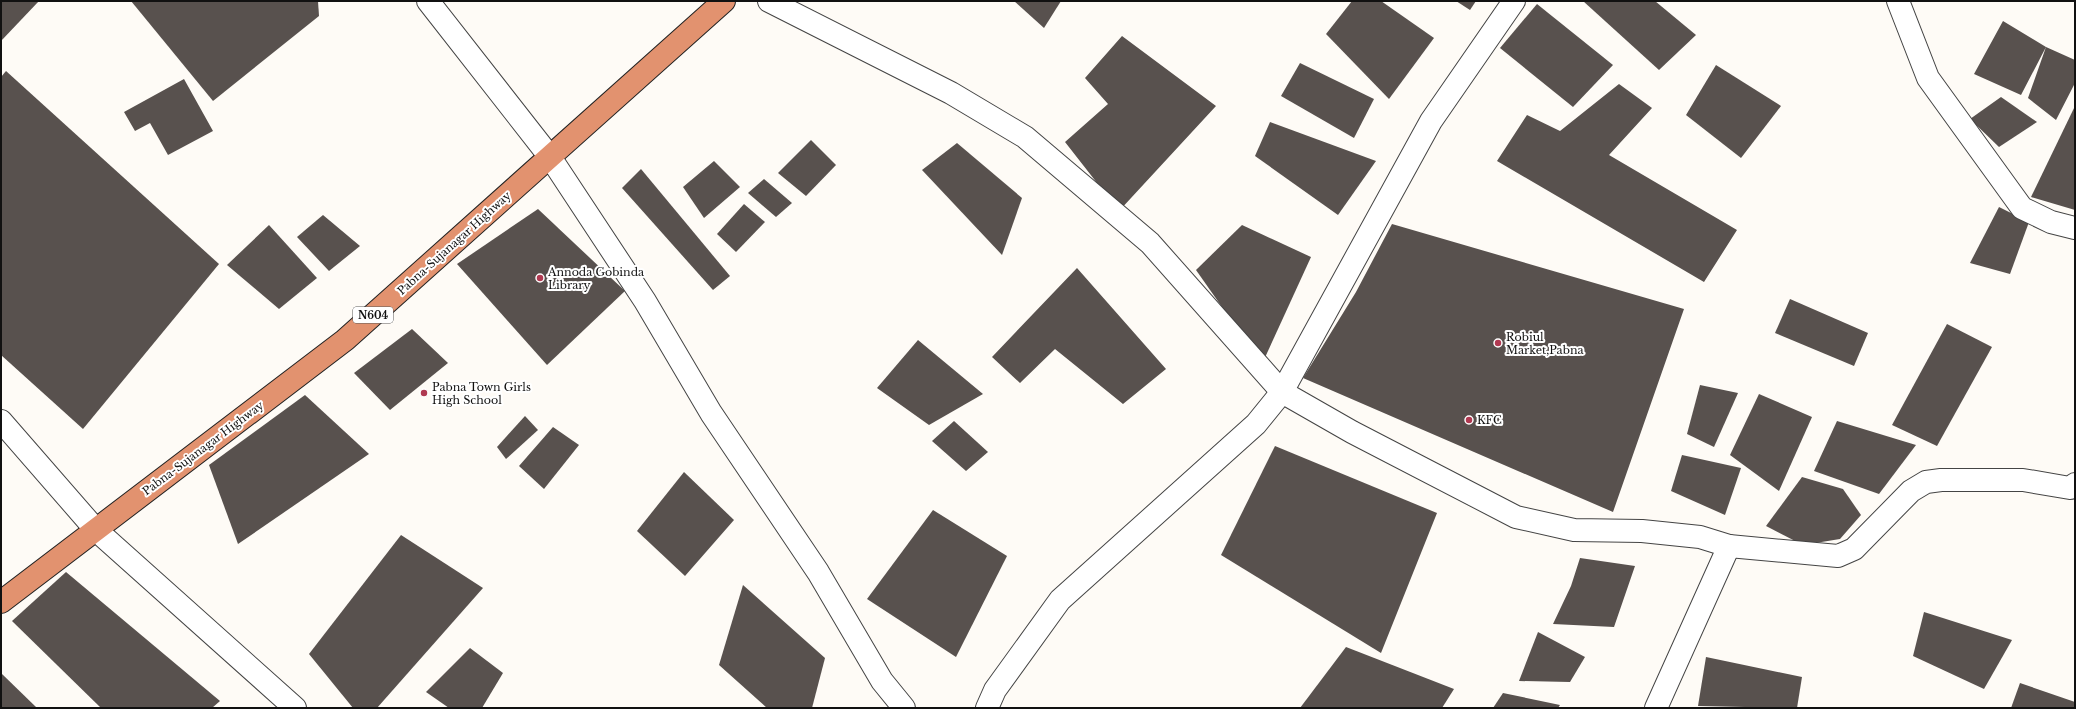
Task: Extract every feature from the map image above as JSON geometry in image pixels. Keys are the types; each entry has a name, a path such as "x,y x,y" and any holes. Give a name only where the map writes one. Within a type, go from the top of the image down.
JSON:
{"highway":[{"name":"Pabna-Sujanagar Highway","path":"1,602 345,340 724,1"}],"street":[{"path":"428,1 550,157 645,301 711,413 818,572 882,681 904,708"},
{"path":"769,1 951,93 1025,137 1150,243 1282,392 1352,432 1516,518 1574,530 1642,532 1700,537 1729,546 1838,556 1854,549 1912,491 1926,482 1941,480 2023,480 2070,488 2075,484"},
{"path":"987,708 994,690 1060,600 1256,424 1282,392 1431,121 1514,1"},
{"path":"1898,1 1928,78 2022,208 2051,222 2075,228"},
{"path":"1,421 96,530 295,708"},
{"path":"1656,708 1729,546"}],"building":[{"path":"1,1 39,1 1,41"},
{"path":"131,1 318,1 319,16 213,101"},
{"path":"1014,1 1061,1 1044,28"},
{"path":"1352,1 1381,1 1434,38 1389,99 1326,34"},
{"path":"1456,1 1476,1 1470,10"},
{"path":"1583,1 1655,1 1696,35 1659,70"},
{"path":"1537,4 1613,65 1573,107 1500,48"},
{"path":"2003,21 2046,47 2021,95 1974,74"},
{"path":"1122,36 1216,106 1119,211 1065,142 1108,104 1085,78"},
{"path":"2046,47 2075,60 2075,83 2056,120 2028,98"},
{"path":"1300,63 1374,99 1354,138 1281,96"},
{"path":"1716,65 1781,106 1741,158 1686,115"},
{"path":"6,71 219,264 83,429 1,355 1,77"},
{"path":"184,79 213,131 168,155 150,123 135,131 124,112"},
{"path":"1619,84 1652,108 1609,155 1737,230 1704,282 1497,161 1527,115 1560,131"},
{"path":"2001,97 2037,122 1999,147 1970,119"},
{"path":"2075,106 2075,210 2031,197"},
{"path":"1270,122 1376,161 1338,215 1255,156"},
{"path":"811,140 836,165 806,196 778,173"},
{"path":"957,143 1022,198 1002,255 922,170"},
{"path":"714,161 740,187 704,218 683,187"},
{"path":"641,169 730,276 713,290 622,188"},
{"path":"764,179 792,203 776,217 748,193"},
{"path":"744,204 765,222 736,252 717,234"},
{"path":"1999,207 2029,222 2010,274 1970,263"},
{"name":"Annoda Gobinda Library","path":"538,209 625,291 547,365 457,264"},
{"path":"323,215 360,246 329,271 297,237"},
{"name":"Robiul Market,Pabna","path":"1392,224 1684,309 1613,512 1303,378 1356,292"},
{"path":"269,225 317,278 279,309 227,265"},
{"path":"1242,225 1311,257 1262,364 1196,270"},
{"path":"1077,268 1166,369 1123,404 1055,349 1020,383 992,357"},
{"path":"1790,299 1868,333 1854,366 1775,333"},
{"path":"1947,324 1992,347 1937,446 1892,425"},
{"path":"412,329 448,363 390,410 354,373"},
{"path":"918,340 983,394 929,425 877,388"},
{"path":"1700,385 1738,393 1714,447 1687,434"},
{"path":"1759,394 1812,417 1779,491 1730,455"},
{"path":"305,395 369,454 238,544 209,465"},
{"path":"525,416 538,430 506,459 497,447"},
{"path":"954,421 988,452 966,471 932,441"},
{"path":"1837,421 1916,445 1879,494 1814,471"},
{"path":"553,427 579,445 544,489 519,466"},
{"path":"1275,446 1437,513 1381,653 1221,555"},
{"path":"1682,455 1741,468 1725,515 1671,491"},
{"path":"684,472 734,520 685,576 637,531"},
{"path":"1802,477 1843,489 1861,515 1840,539 1803,545 1766,526"},
{"path":"933,510 1007,556 956,657 867,599"},
{"path":"401,535 483,588 377,708 353,708 309,654"},
{"path":"1580,558 1635,566 1614,627 1553,624 1571,586"},
{"path":"66,572 220,701 212,708 101,708 12,621"},
{"path":"743,585 825,658 812,708 767,708 719,665"},
{"path":"1924,612 2012,640 1984,689 1913,656"},
{"path":"1538,632 1585,657 1570,682 1519,681"},
{"path":"1346,647 1454,689 1442,708 1300,708"},
{"path":"470,648 503,673 482,708 449,708 426,692"},
{"path":"1706,657 1802,677 1797,708 1698,706"},
{"path":"1,673 37,708 1,708"},
{"path":"2020,683 2075,702 2075,708 2011,708"},
{"path":"1503,693 1560,705 1558,708 1493,708"}],"place":[{"name":"Annoda Gobinda Library","path":"540,278"},
{"name":"Robiul Market,Pabna","path":"1498,343"},
{"name":"Pabna Town Girls High School","path":"424,393"},
{"name":"KFC","path":"1469,420"}]}
